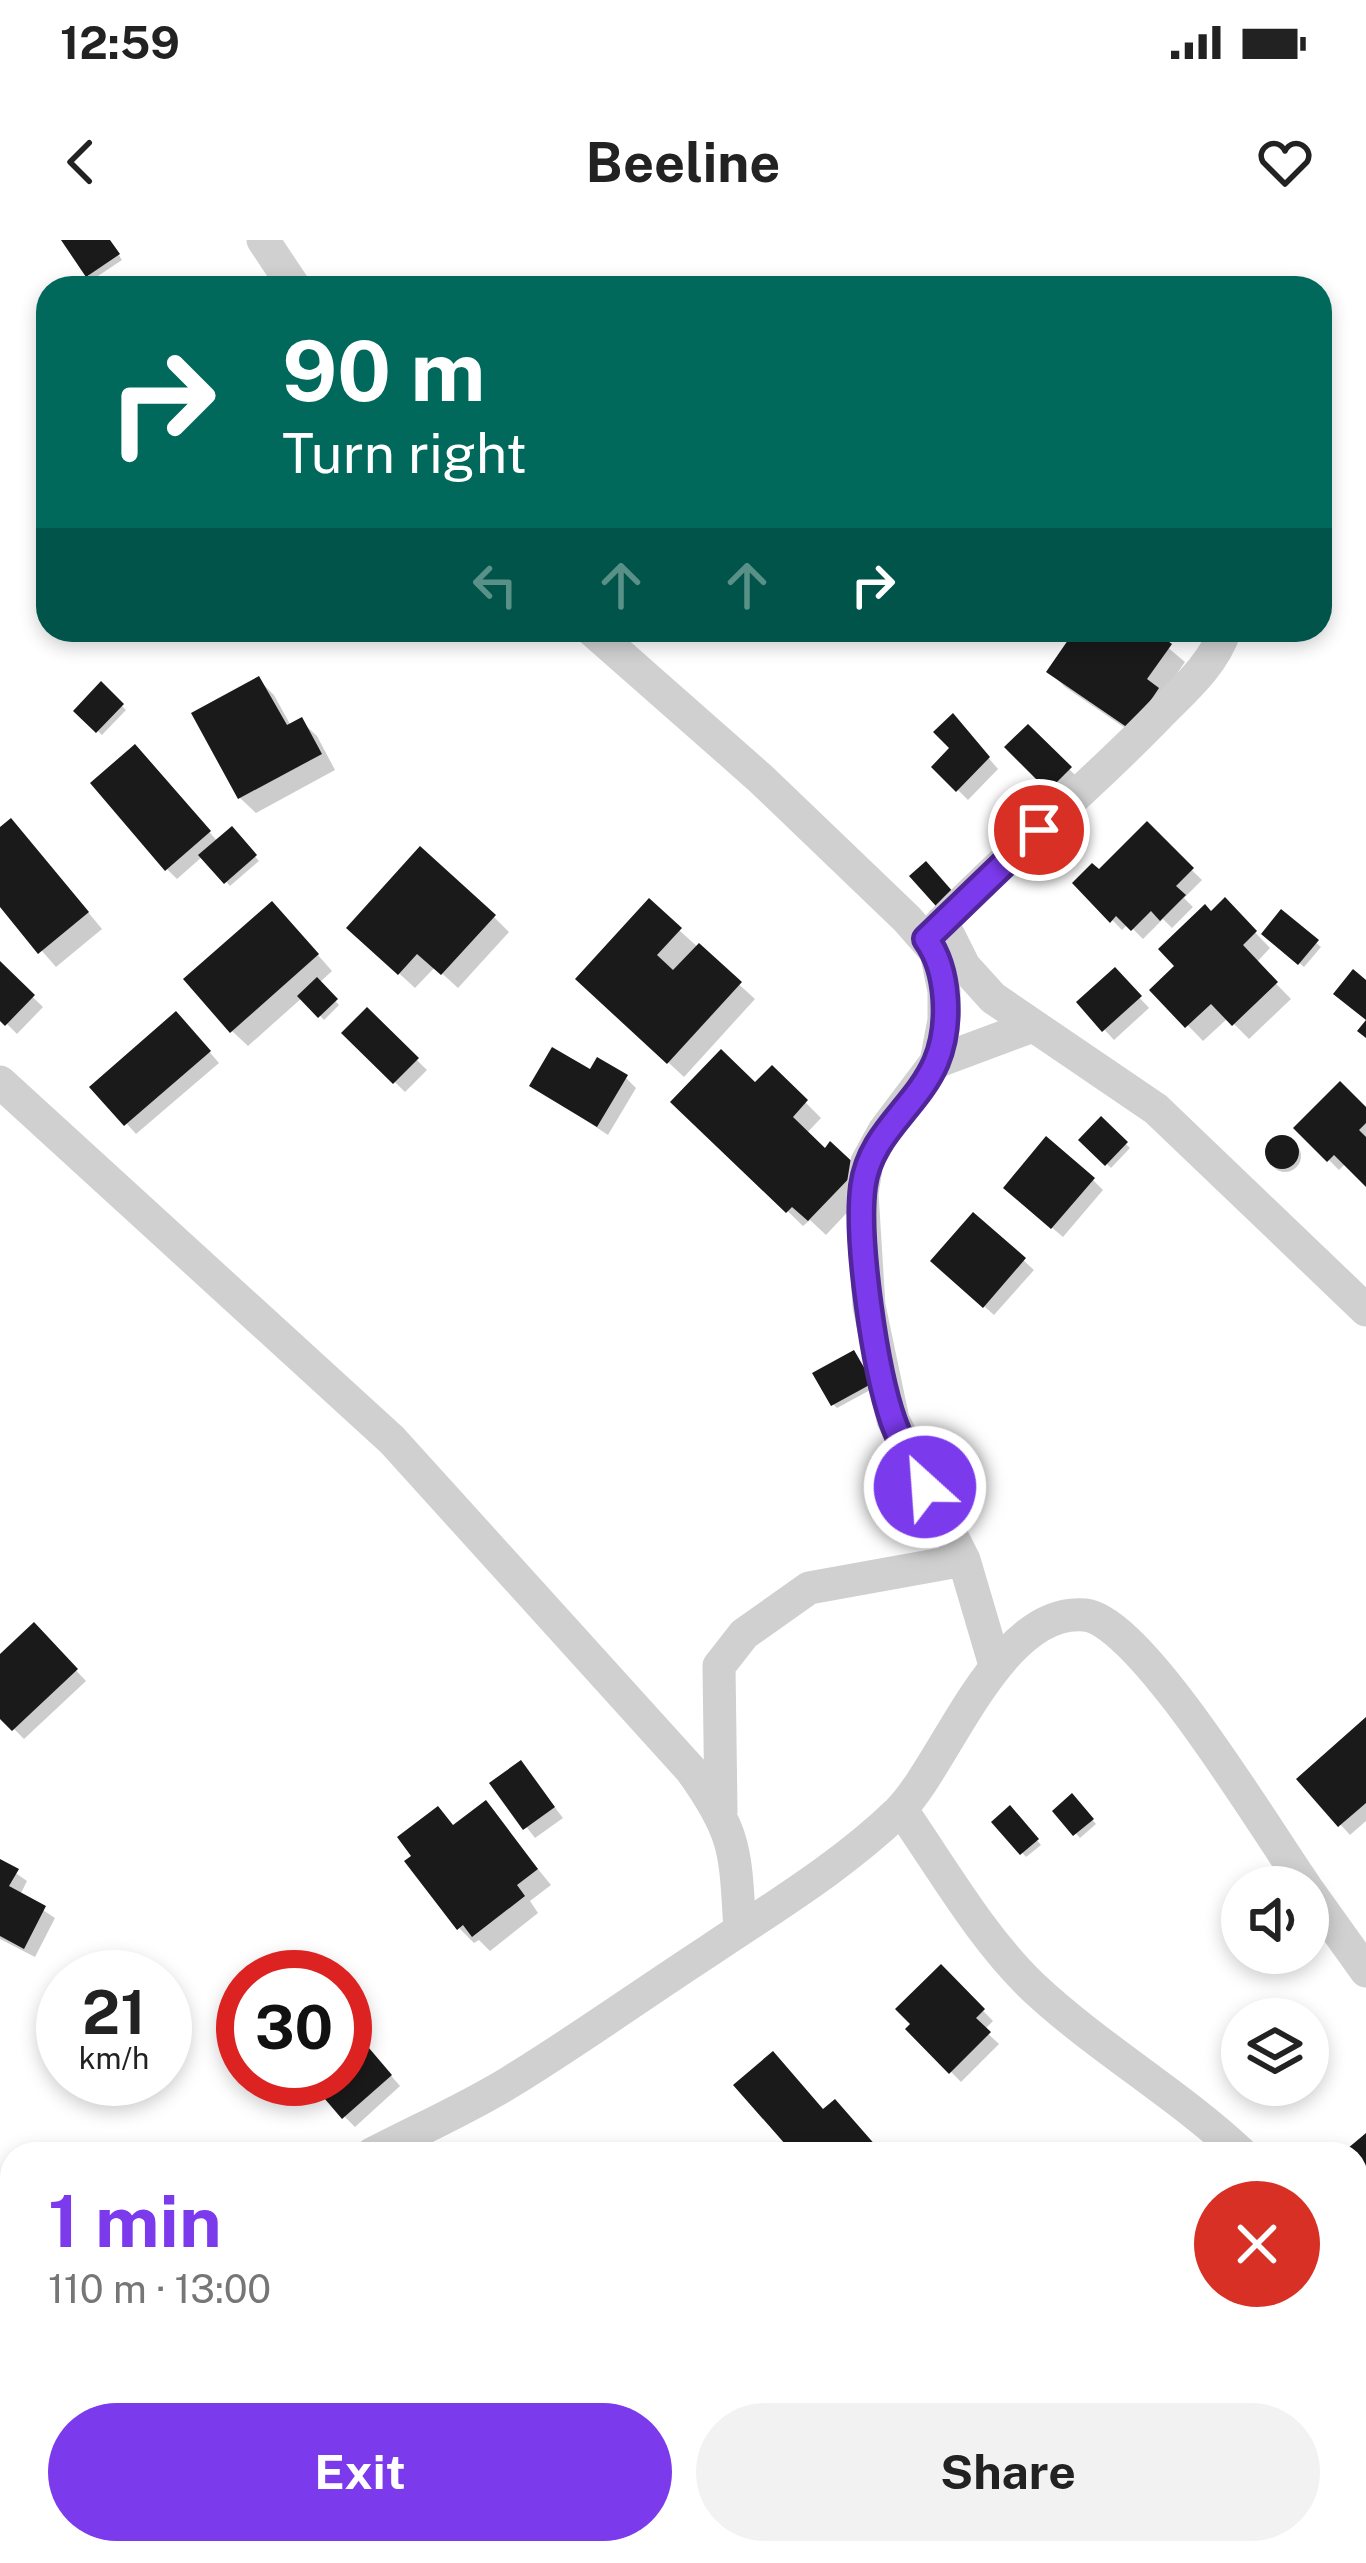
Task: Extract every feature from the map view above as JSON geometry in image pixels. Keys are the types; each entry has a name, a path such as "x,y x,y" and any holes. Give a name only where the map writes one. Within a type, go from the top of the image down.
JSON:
{"street":[{"path":"263,240 287,276"},
{"path":"606,642 949,942 993,998 1156,1109 1366,1310"},
{"path":"934,930 1136,739 1200,673 1221,642"},
{"path":"934,930 944,992 936,1062 884,1131 867,1162 862,1192 869,1306 893,1420 964,1561 995,1665"},
{"path":"936,1062 1030,1027"},
{"path":"0,1082 392,1440 691,1770 721,1811 735,1849 740,1930"},
{"path":"721,1811 719,1666 744,1634 809,1588 964,1561"},
{"path":"395,2142 507,2084 822,1875 901,1809 995,1665 1028,1635 1058,1620 1084,1615 1100,1620 1125,1639 1210,1741 1291,1866"},
{"path":"901,1809 983,1928 1032,1986 1229,2142"},
{"path":"1329,1919 1366,1971"}],"building":[{"path":"61,240 110,240 120,254 85,276"},
{"path":"1067,642 1172,644 1147,679 1159,688 1131,730 1046,672"},
{"path":"259,676 287,725 302,717 322,754 238,799 191,713"},
{"path":"101,681 124,704 96,733 73,711"},
{"path":"953,713 990,757 956,792 931,767 949,748 933,732"},
{"path":"1028,724 1072,767 1048,791 1004,747"},
{"path":"135,744 211,831 165,871 90,783"},
{"path":"11,818 89,912 38,954 0,907 0,827"},
{"path":"1147,821 1194,868 1176,886 1186,895 1160,921 1151,911 1131,931 1116,916 1110,923 1072,883 1092,863 1099,869"},
{"path":"232,826 257,855 224,884 198,855"},
{"path":"420,846 496,915 441,975 417,954 398,975 346,928"},
{"path":"926,861 961,901 944,915 909,876"},
{"path":"1225,897 1257,931 1243,945 1278,982 1232,1026 1211,1004 1185,1028 1149,990 1174,966 1158,949 1205,904 1211,911"},
{"path":"649,898 682,928 657,955 673,970 699,943 742,982 667,1064 575,979"},
{"path":"272,901 319,954 230,1033 183,979"},
{"path":"1281,909 1319,940 1298,965 1261,934"},
{"path":"0,961 35,995 5,1026 0,1021"},
{"path":"1115,967 1142,996 1102,1032 1076,1002"},
{"path":"1353,969 1366,980 1366,1020 1333,994"},
{"path":"317,977 338,999 318,1018 297,996"},
{"path":"367,1007 419,1058 393,1084 341,1033"},
{"path":"176,1011 211,1051 124,1126 89,1087"},
{"path":"552,1047 590,1069 597,1057 628,1075 597,1127 529,1086"},
{"path":"721,1049 755,1082 772,1065 808,1100 793,1117 825,1148 830,1141 859,1168 808,1221 792,1207 786,1213 670,1102"},
{"path":"1340,1081 1366,1107 1366,1123 1359,1130 1366,1137 1366,1187 1334,1155 1327,1162 1293,1128"},
{"path":"1101,1116 1128,1142 1105,1166 1078,1140"},
{"path":"1282,1135 1294,1140 1299,1152 1294,1164 1282,1169 1270,1164 1265,1152 1270,1140"},
{"path":"1046,1136 1095,1178 1051,1229 1003,1188"},
{"path":"973,1212 1026,1258 983,1308 930,1261"},
{"path":"854,1350 873,1383 831,1406 812,1373"},
{"path":"34,1622 78,1669 12,1731 0,1719 0,1654"},
{"path":"1366,1717 1366,1803 1338,1827 1296,1779"},
{"path":"521,1760 555,1807 523,1830 489,1783"},
{"path":"1072,1793 1094,1819 1073,1836 1052,1811"},
{"path":"486,1800 538,1869 517,1885 525,1896 472,1937 463,1925 457,1930 404,1861 411,1856 397,1837 438,1806 453,1825"},
{"path":"1010,1805 1039,1839 1020,1855 991,1822"},
{"path":"0,1859 19,1869 9,1886 46,1906 24,1949 0,1936"},
{"path":"941,1964 985,2009 976,2018 991,2032 949,2074 905,2029 910,2024 895,2009"},
{"path":"773,2051 823,2109 835,2099 873,2142 783,2142 733,2085"},
{"path":"372,2052 392,2075 372,2093"},
{"path":"331,2106 357,2106 342,2119"}],"route":[{"path":"925,1487 893,1420 869,1306 862,1192 867,1162 884,1131 936,1062 944,992 936,952 926,939 1039,830"}]}
